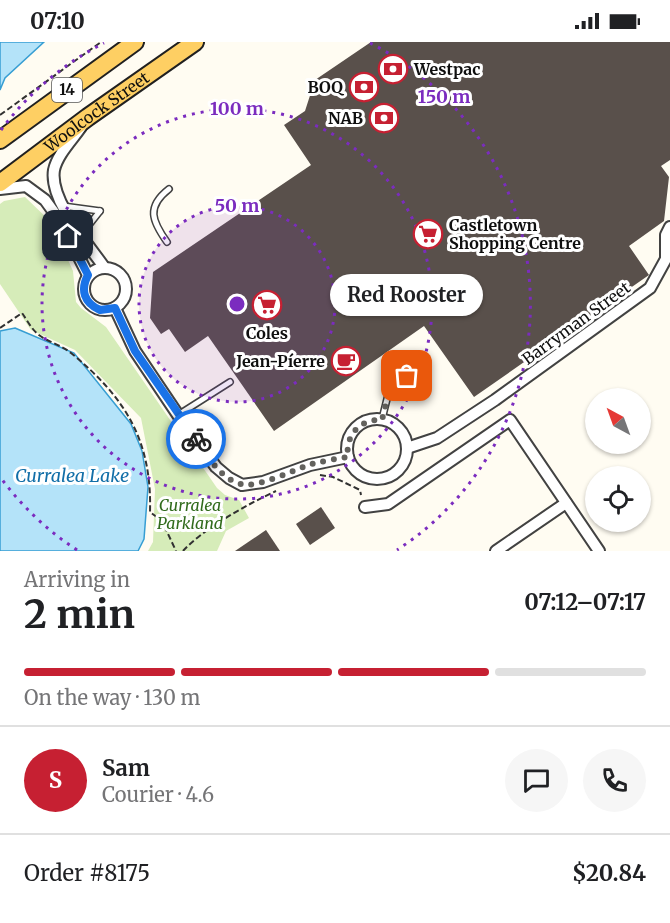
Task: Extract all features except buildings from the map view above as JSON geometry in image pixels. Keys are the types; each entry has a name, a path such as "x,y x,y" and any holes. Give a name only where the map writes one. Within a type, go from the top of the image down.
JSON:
{"main road":[{"name":"14","path":"0,140 135,42"},
{"name":"Woolcock Street","path":"0,183 88,117 195,42"}],"street":[{"path":"88,117 54,169 56,188 63,206 104,267"},
{"path":"0,189 26,186 45,200 61,222 88,275"},
{"name":"Barryman Street","path":"407,448 437,438 495,400 650,288 666,259 666,235 670,226"},
{"path":"104,267 120,274 126,285 124,298 115,308 100,310 88,302 83,289 88,275 104,267"},
{"path":"115,308 135,351 216,467 229,478 242,485 263,482 310,465 348,457"},
{"path":"382,420 392,423 401,431 407,448 402,465 395,473 384,478 373,479 361,474 353,467 348,457 349,439 354,430 365,422 382,420"},
{"path":"365,507 388,504 510,420 599,551"},
{"path":"496,551 566,503"}],"lane":[{"path":"167,242 158,228 154,209 155,202 169,189"},
{"path":"63,206 100,211 81,235"},
{"path":"382,420 389,391 407,376"},
{"path":"178,415 230,382"}],"path":[{"path":"0,115 101,42"},
{"path":"0,327 22,313 38,335 63,347 86,367 127,412 147,460 151,492 150,512 162,521 176,551"},
{"path":"314,474 333,477 360,490 365,507"},
{"path":"183,551 193,541 258,500 277,491"}],"green space":[{"name":"Curralea Parkland","path":"25,197 51,222 73,271 76,302 106,327 217,488 225,495 239,500 249,518 226,531 217,551 148,551 153,542 155,489 141,418 75,350 31,330 0,284 0,204 4,201"}],"water":[{"path":"0,42 44,42 5,78 0,90"},
{"name":"Curralea Lake","path":"15,328 74,353 131,424 142,451 148,487 144,539 138,551 0,551 0,331"}],"way so far":[{"path":"196,439 216,467 242,485 263,482 310,465 348,457 349,439 354,430 365,422 375,419 382,420 389,391 407,376"}],"place":[{"name":"Westpac","path":"393,69"},
{"name":"BOQ","path":"364,87"},
{"name":"NAB","path":"384,118"},
{"name":"Castletown Shopping Centre","path":"428,234"},
{"name":"Coles","path":"267,305"},
{"name":"Jean-Píerre","path":"346,361"},
{"name":"Red Rooster","path":"407,376"}],"route":[{"path":"68,236 88,275 83,289 84,296 93,307 100,310 115,308 135,351 196,439"}]}
